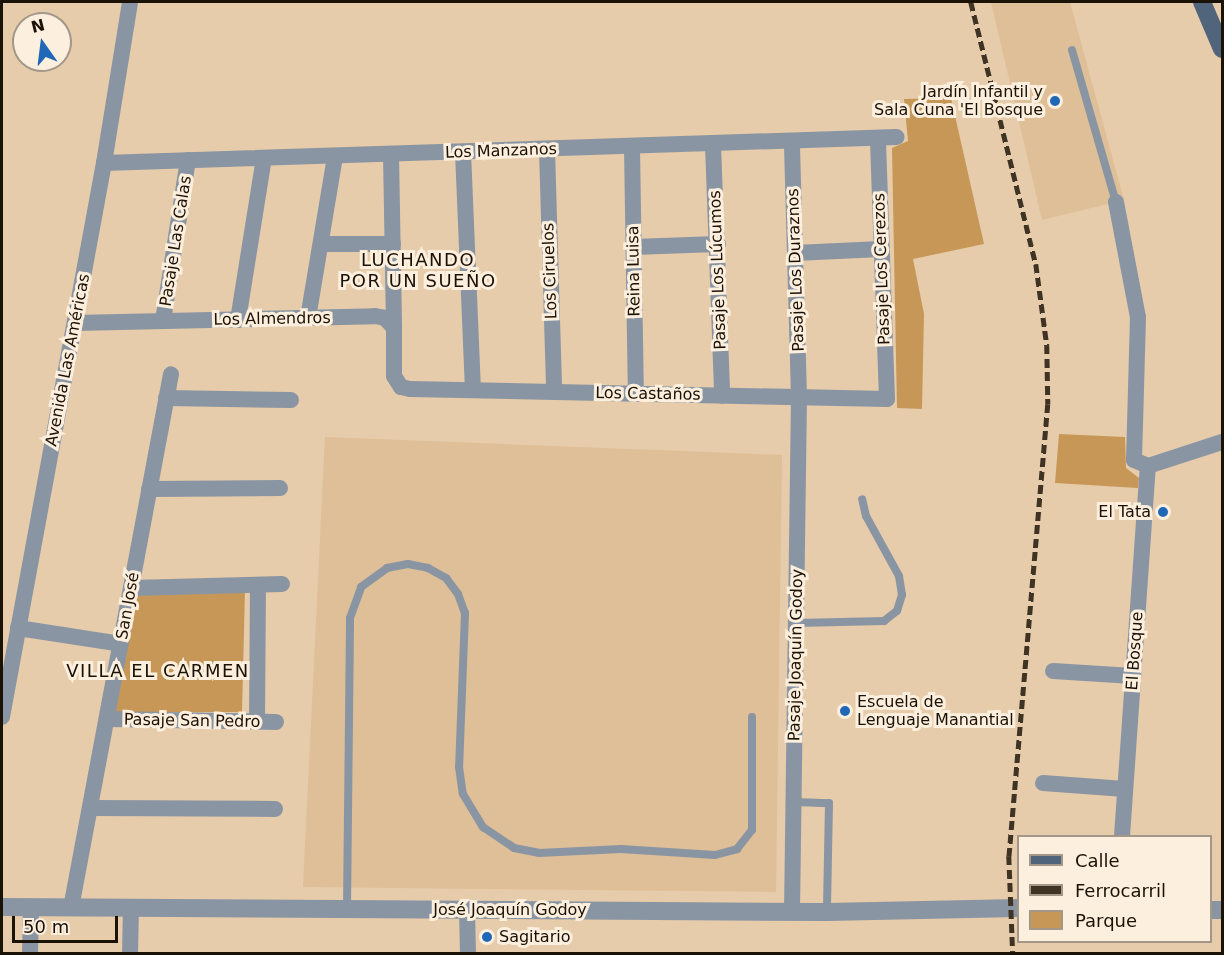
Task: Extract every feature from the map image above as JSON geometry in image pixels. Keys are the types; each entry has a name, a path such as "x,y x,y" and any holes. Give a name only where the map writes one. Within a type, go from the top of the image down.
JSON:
{"main road":[{"path":"1202,2 1222,49"}],"street":[{"name":"Avenida Las Américas","path":"2,717 105,163 130,2"},
{"name":"Los Manzanos","path":"105,163 878,140 897,137"},
{"name":"Pasaje Los Cerezos","path":"878,140 886,399"},
{"name":"Pasaje Los Duraznos","path":"792,142 799,397"},
{"name":"Pasaje Los Lúcumos","path":"713,145 722,396"},
{"name":"Reina Luisa","path":"632,147 636,394"},
{"name":"Los Ciruelos","path":"547,150 554,392"},
{"path":"463,152 473,390"},
{"path":"391,154 394,328"},
{"path":"308,318 335,156"},
{"path":"238,320 264,158"},
{"name":"Pasaje Las Calas","path":"163,321 188,160"},
{"path":"1116,202 1138,317 1133,456 1140,465 1148,466 1222,442"},
{"path":"321,244 393,244"},
{"path":"633,247 718,244"},
{"path":"795,253 881,249"},
{"name":"Los Almendros","path":"75,323 375,316 385,318 394,328"},
{"name":"Los Castaños","path":"394,328 394,376 398,384 410,389 886,399"},
{"name":"San José","path":"71,908 171,374"},
{"name":"Pasaje Joaquín Godoy","path":"792,912 799,397"},
{"path":"166,398 291,400"},
{"name":"El Bosque","path":"1122,835 1148,466"},
{"path":"149,489 280,488"},
{"path":"131,588 282,584"},
{"path":"257,722 258,585"},
{"path":"18,628 121,644"},
{"path":"1053,671 1133,676"},
{"name":"Pasaje San Pedro","path":"108,719 276,722"},
{"path":"1043,783 1125,789"},
{"path":"91,808 275,809"},
{"name":"José Joaquín Godoy","path":"2,907 792,912 1017,908"},
{"path":"30,907 30,954"},
{"path":"130,908 130,954"},
{"path":"467,910 468,954"}],"lane":[{"path":"1072,50 1116,202"},
{"path":"796,623 879,622 897,611 902,595 899,576 866,516 862,499"},
{"path":"347,909 350,618 361,588 387,568 408,564 428,568 446,578 458,594 465,613 459,767 463,794 483,828 514,848 539,853 621,849 715,855 730,852 743,844 752,830 752,717"},
{"path":"794,802 829,802 827,912"}],"shaded area":[{"name":"Jardín Infantil y Sala Cuna 'El Bosque","path":"991,2 1070,2 1124,200 1042,220"},
{"path":"325,437 782,455 776,892 303,887"}],"green space":[{"path":"951,98 984,244 913,259 924,314 922,409 897,408 892,148 908,141 904,99"},
{"path":"1059,434 1125,437 1126,468 1139,478 1138,488 1055,483"},
{"path":"135,589 245,590 242,712 115,712"}],"railway":[{"path":"971,2 1036,264 1047,345 1048,404 1009,856 1013,954"}],"place":[{"name":"Jardín Infantil y Sala Cuna 'El Bosque","path":"1055,101"},
{"name":"El Tata","path":"1163,512"},
{"name":"Escuela de Lenguaje Manantial","path":"845,711"},
{"name":"Sagitario","path":"487,937"}],"district":[{"name":"LUCHANDO POR UN SUEÑO","path":"418,271"},
{"name":"VILLA EL CARMEN","path":"158,671"}]}
